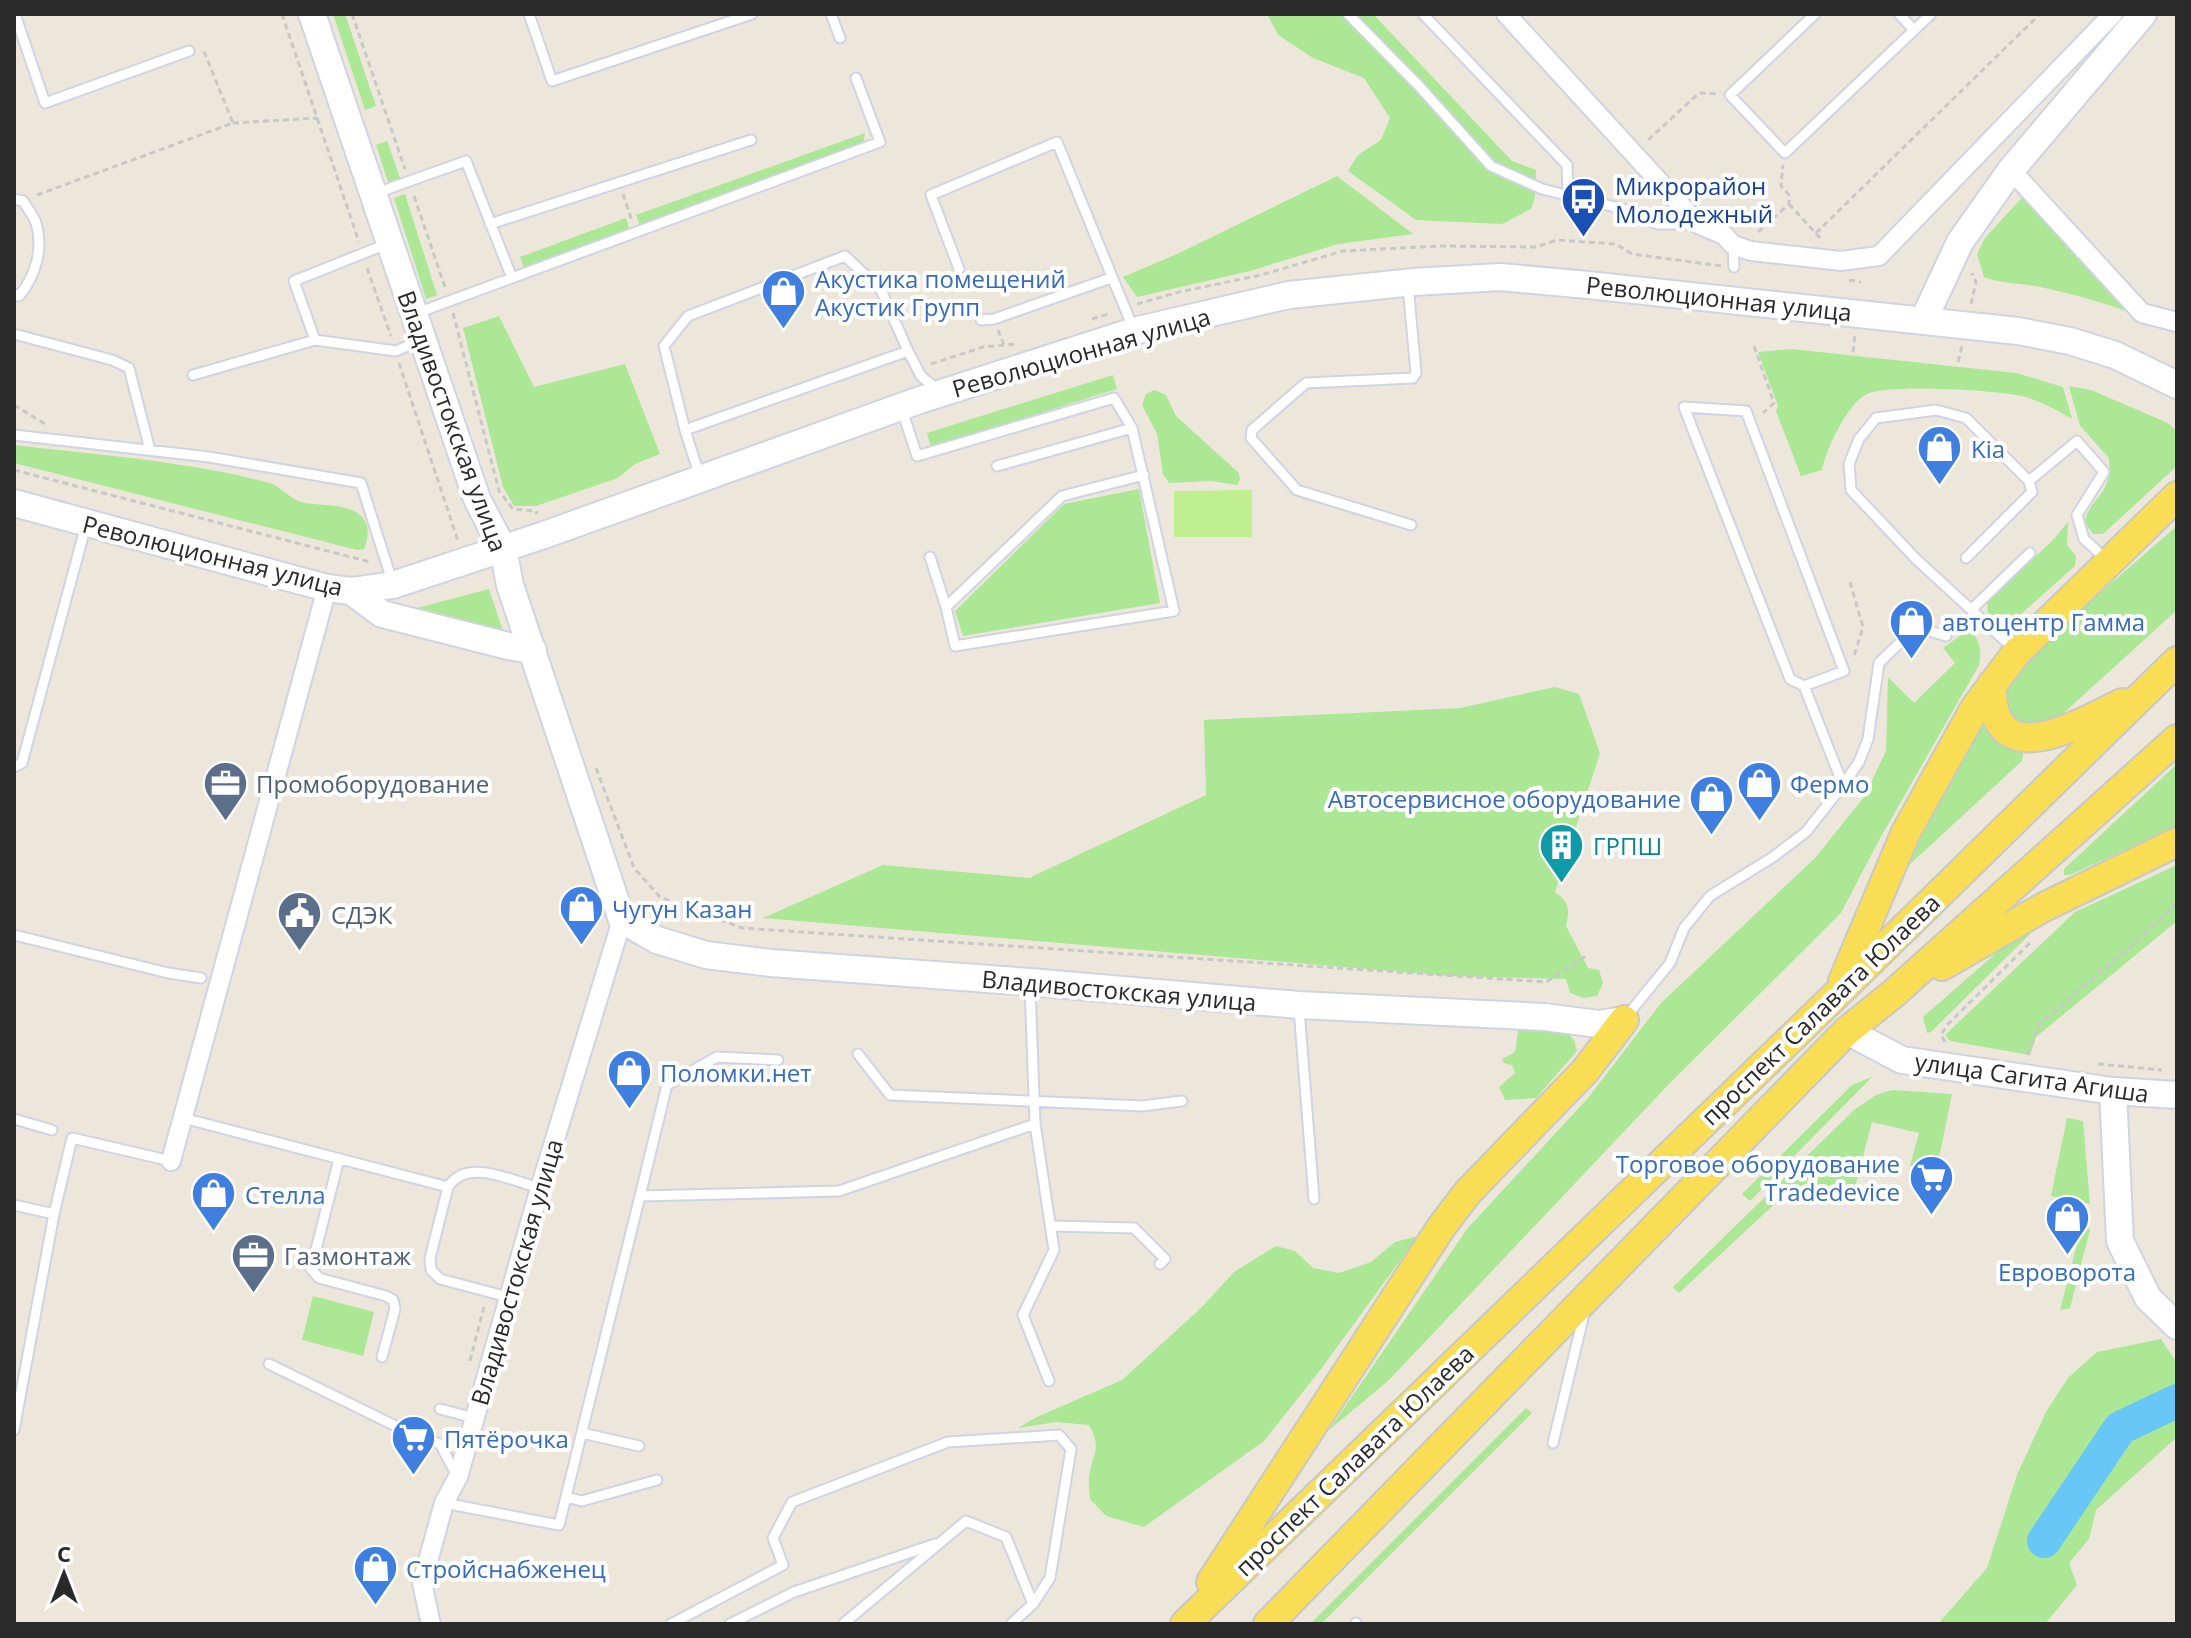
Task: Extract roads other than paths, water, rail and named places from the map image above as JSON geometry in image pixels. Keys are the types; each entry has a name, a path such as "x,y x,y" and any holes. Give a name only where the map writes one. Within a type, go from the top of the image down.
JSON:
{"main road":[{"name":"Владивостокская улица","path":"312,14 477,499 503,549 510,585 622,920 657,940 706,955 771,963 1299,1005 1598,1024 1624,1020"},
{"path":"1924,319 1960,242 2011,170 2143,14"},
{"name":"Революционная улица","path":"14,503 86,525 339,589 503,549 901,406 1134,331 1289,295 1500,277 2018,331 2070,341 2115,355 2177,385"},
{"path":"1838,993 1906,832 1975,708 2017,652 2177,496"},
{"path":"339,589 382,614 533,650"},
{"name":"проспект Салавата Юлаева","path":"1184,1624 2177,661"},
{"path":"1992,684 1995,715 2004,728 2020,737 2038,738 2058,734 2145,692"},
{"name":"проспект Салавата Юлаева","path":"1268,1624 1847,1031 1893,994 2177,739"},
{"path":"1893,994 2044,907 2177,842"},
{"path":"1572,1020 1587,1034 1589,1052 1585,1071"},
{"path":"1184,1624 1442,1226 1468,1192 1585,1071 1624,1020"},
{"name":"улица Сагита Агиша","path":"1847,1031 1902,1060 2113,1091 2177,1095"},
{"path":"2113,1091 2120,1241 2148,1298 2177,1326"}],"street":[{"path":"1506,14 1698,224 1724,235 1733,245 1751,251 1841,261 1879,256 2113,14"},
{"path":"2011,170 2142,313 2177,322"},
{"path":"171,1161 339,589"},
{"name":"Владивостокская улица","path":"431,1624 422,1583 444,1503 458,1477 540,1188 622,920"}],"lane":[{"path":"15,14 45,103 189,51"},
{"path":"529,14 552,81 752,14"},
{"path":"831,14 840,38"},
{"path":"1348,14 1491,166 1542,189 1631,211 1657,224 1698,224"},
{"path":"1423,14 1567,165 1568,194"},
{"path":"1815,14 1730,95 1785,153 1931,14"},
{"path":"1899,14 1914,30"},
{"path":"413,314 880,142 856,78"},
{"path":"490,224 751,140"},
{"path":"959,269 931,195 1057,142 1134,331"},
{"path":"373,194 466,161 512,278"},
{"path":"14,294 19,296 30,282 39,253 36,223 18,200"},
{"path":"315,340 294,281 389,243"},
{"path":"1733,245 1734,267"},
{"path":"701,480 664,346 688,316 845,256 881,290 921,376 942,393"},
{"path":"981,320 994,319 1111,278"},
{"path":"1408,283 1416,373 1413,378 1306,383 1252,430 1251,438 1297,490 1411,525"},
{"path":"14,334 112,360 129,368 150,450"},
{"path":"193,375 315,340 396,351 421,340"},
{"path":"685,430 908,351"},
{"path":"901,406 917,456 1114,398 1132,428 1174,611 955,646 930,557"},
{"path":"1804,686 1844,671 1746,411 1684,407 1790,679 1804,686 1843,785"},
{"path":"1966,558 2032,492 2029,481 1966,418 1936,410 1876,418 1859,439 1849,464 1851,490 1916,559 2017,652"},
{"path":"997,466 1132,428"},
{"path":"14,435 209,457 361,483 390,575"},
{"path":"2029,481 2077,441 2104,472 2077,515 2080,527 2084,539 2111,563"},
{"path":"946,607 1062,496 1144,475"},
{"path":"14,767 22,763 86,525"},
{"path":"1971,610 2030,553"},
{"path":"1624,1020 1670,963 1684,928 1710,896 1773,857 1806,832 1843,785 1859,762 1868,739 1879,663 1916,627 1946,636"},
{"path":"14,935 168,973 201,978"},
{"path":"1030,982 1035,1124 1054,1250 1023,1315 1049,1381"},
{"path":"1299,1005 1314,1199"},
{"path":"858,1054 890,1095 1142,1106 1182,1101"},
{"path":"444,1503 559,1525 667,1085 717,1057 778,1060"},
{"path":"183,1118 448,1187"},
{"path":"14,1119 52,1130"},
{"path":"640,1196 839,1191 1035,1124"},
{"path":"14,1430 54,1214 72,1138 171,1161"},
{"path":"339,1159 311,1269 319,1278 393,1300 395,1309 382,1357"},
{"path":"508,1297 440,1279 431,1270 430,1258 448,1187 459,1175 476,1171 540,1188"},
{"path":"14,1205 54,1214"},
{"path":"1051,1226 1134,1228 1165,1259 1160,1264"},
{"path":"1553,1443 1587,1299"},
{"path":"269,1364 412,1434 440,1444 458,1477"},
{"path":"440,1409 474,1418"},
{"path":"582,1433 639,1446"},
{"path":"671,1624 783,1565 773,1538 792,1502 948,1442 1059,1435 1071,1449 1050,1578 1033,1604 1011,1624"},
{"path":"566,1497 582,1501 657,1480"},
{"path":"843,1624 966,1521 1006,1537 1033,1604"},
{"path":"730,1624 794,1592 942,1542"}],"waterway":[{"path":"2044,1541 2120,1428 2177,1401"}],"place":[{"name":"Микрорайон Молодежный","path":"1584,238"},
{"name":"Акустика помещений Акустик Групп","path":"784,331"},
{"name":"Kia","path":"1940,487"},
{"name":"автоцентр Гамма","path":"1911,660"},
{"name":"Промоборудование","path":"225,822"},
{"name":"Фермо","path":"1759,822"},
{"name":"Автосервисное оборудование","path":"1712,837"},
{"name":"ГРПШ","path":"1562,884"},
{"name":"Чугун Казан","path":"581,947"},
{"name":"СДЭК","path":"300,953"},
{"name":"Поломки.нет","path":"629,1111"},
{"name":"Торговое оборудование Tradedevice","path":"1931,1216"},
{"name":"Стелла","path":"214,1233"},
{"name":"Евроворота","path":"2067,1256"},
{"name":"Газмонтаж","path":"253,1294"},
{"name":"Пятёрочка","path":"413,1477"},
{"name":"Стройснабженец","path":"375,1607"}]}
